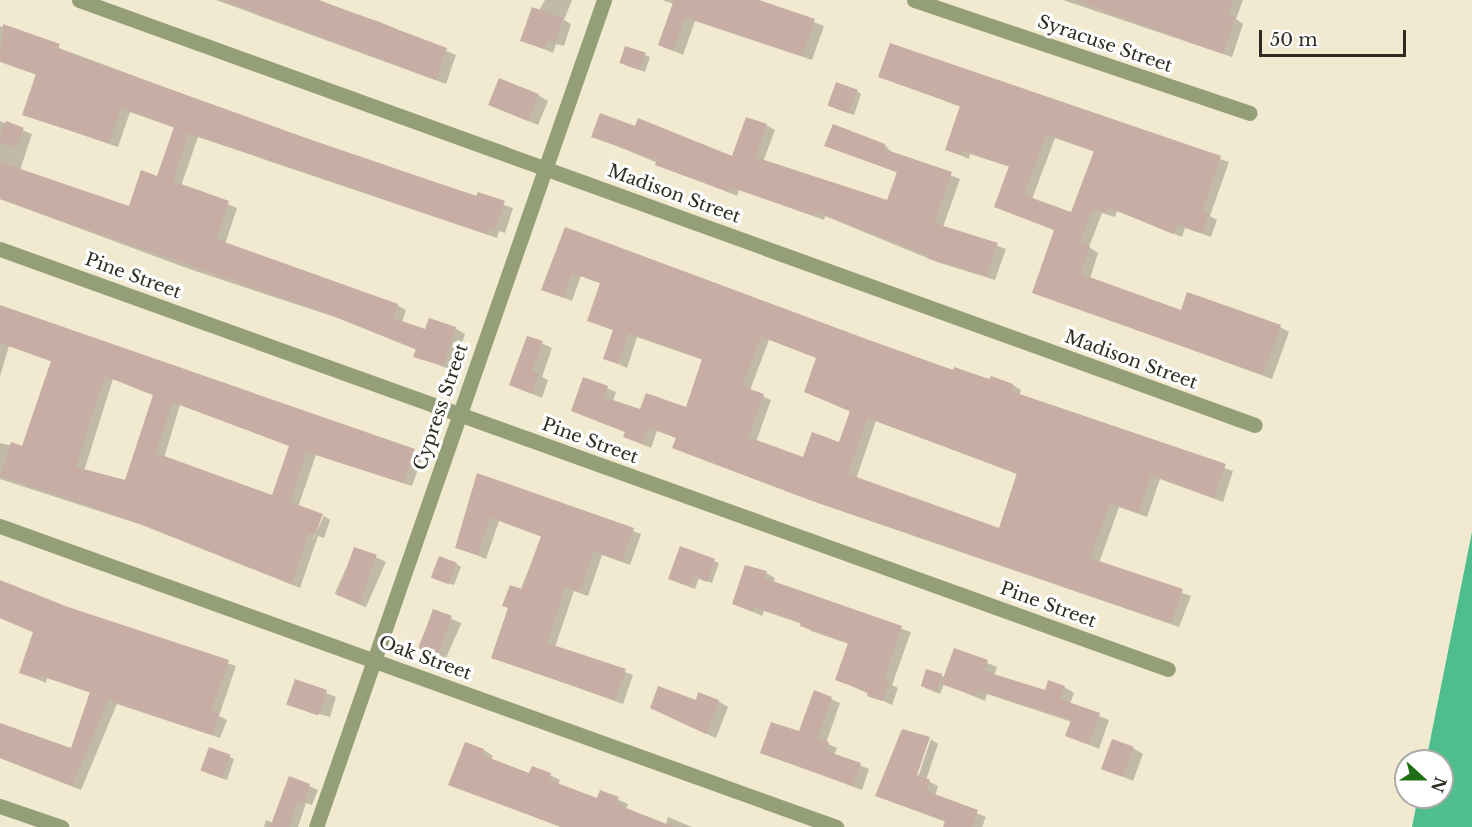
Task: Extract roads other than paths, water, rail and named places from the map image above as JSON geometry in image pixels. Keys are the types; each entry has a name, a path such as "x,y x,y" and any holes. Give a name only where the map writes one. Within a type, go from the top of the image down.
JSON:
{"street":[{"name":"Madison Street","path":"79,0 1255,425"},
{"name":"Cypress Street","path":"316,827 604,0"},
{"name":"Syracuse Street","path":"914,0 1250,113"},
{"name":"Pine Street","path":"0,249 1168,669"},
{"name":"Oak Street","path":"0,526 836,827"},
{"path":"0,806 61,827"}]}
